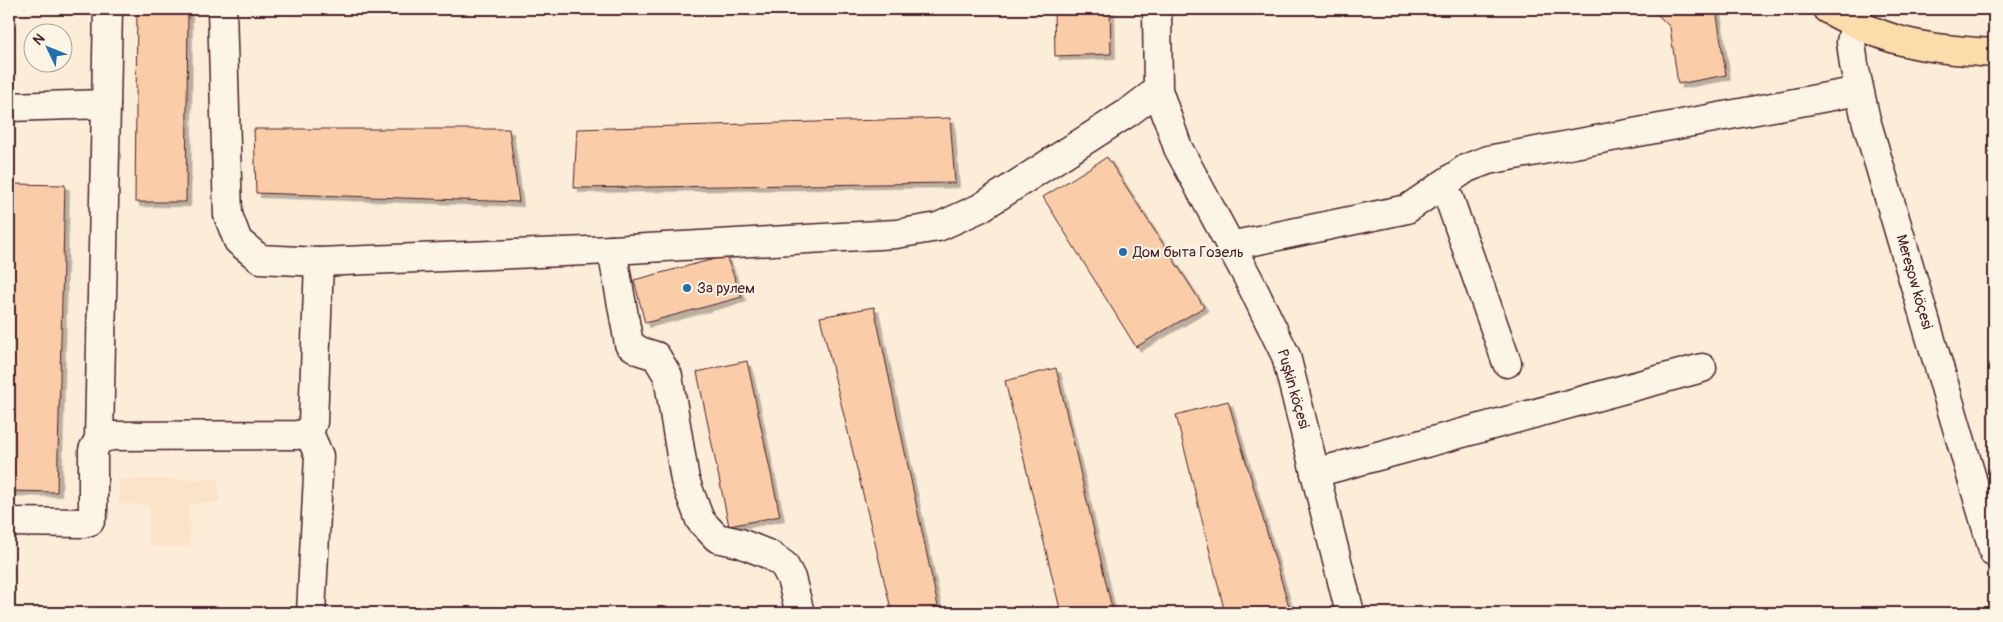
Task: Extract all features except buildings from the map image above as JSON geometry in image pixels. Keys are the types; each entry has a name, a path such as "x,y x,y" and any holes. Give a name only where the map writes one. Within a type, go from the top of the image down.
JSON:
{"main road":[{"path":"1827,9 1856,16 1902,41 1953,50 1994,53"}],"street":[{"path":"9,522 83,523 90,521 93,513 93,450 99,439 108,9"},
{"path":"222,9 228,215 238,241 260,259 319,262 612,250 896,234 938,227 980,208 1129,112 1158,90"},
{"name":"Puşkin köçesi","path":"1157,9 1158,90 1178,148 1286,356 1350,613"},
{"name":"Mereşow köçesi","path":"1856,16 1851,42 1866,120 1994,553"},
{"path":"1230,246 1407,209 1467,168 1488,160 1860,91"},
{"path":"9,107 106,104"},
{"path":"1444,184 1507,363"},
{"path":"612,250 629,344 640,351 656,356 668,376 685,480 700,520 717,538 740,543 770,555 784,565 791,578 800,613"},
{"path":"308,433 313,422 319,262"},
{"path":"1315,473 1702,368"},
{"path":"99,439 112,436 297,435 308,433"},
{"path":"308,433 319,456 312,613"}],"shaded area":[{"path":"119,479 218,479 220,502 189,504 190,547 149,547 149,505 119,504"}],"place":[{"name":"Дом быта Гозель","path":"1123,252"},
{"name":"За рулем","path":"687,288"}]}
